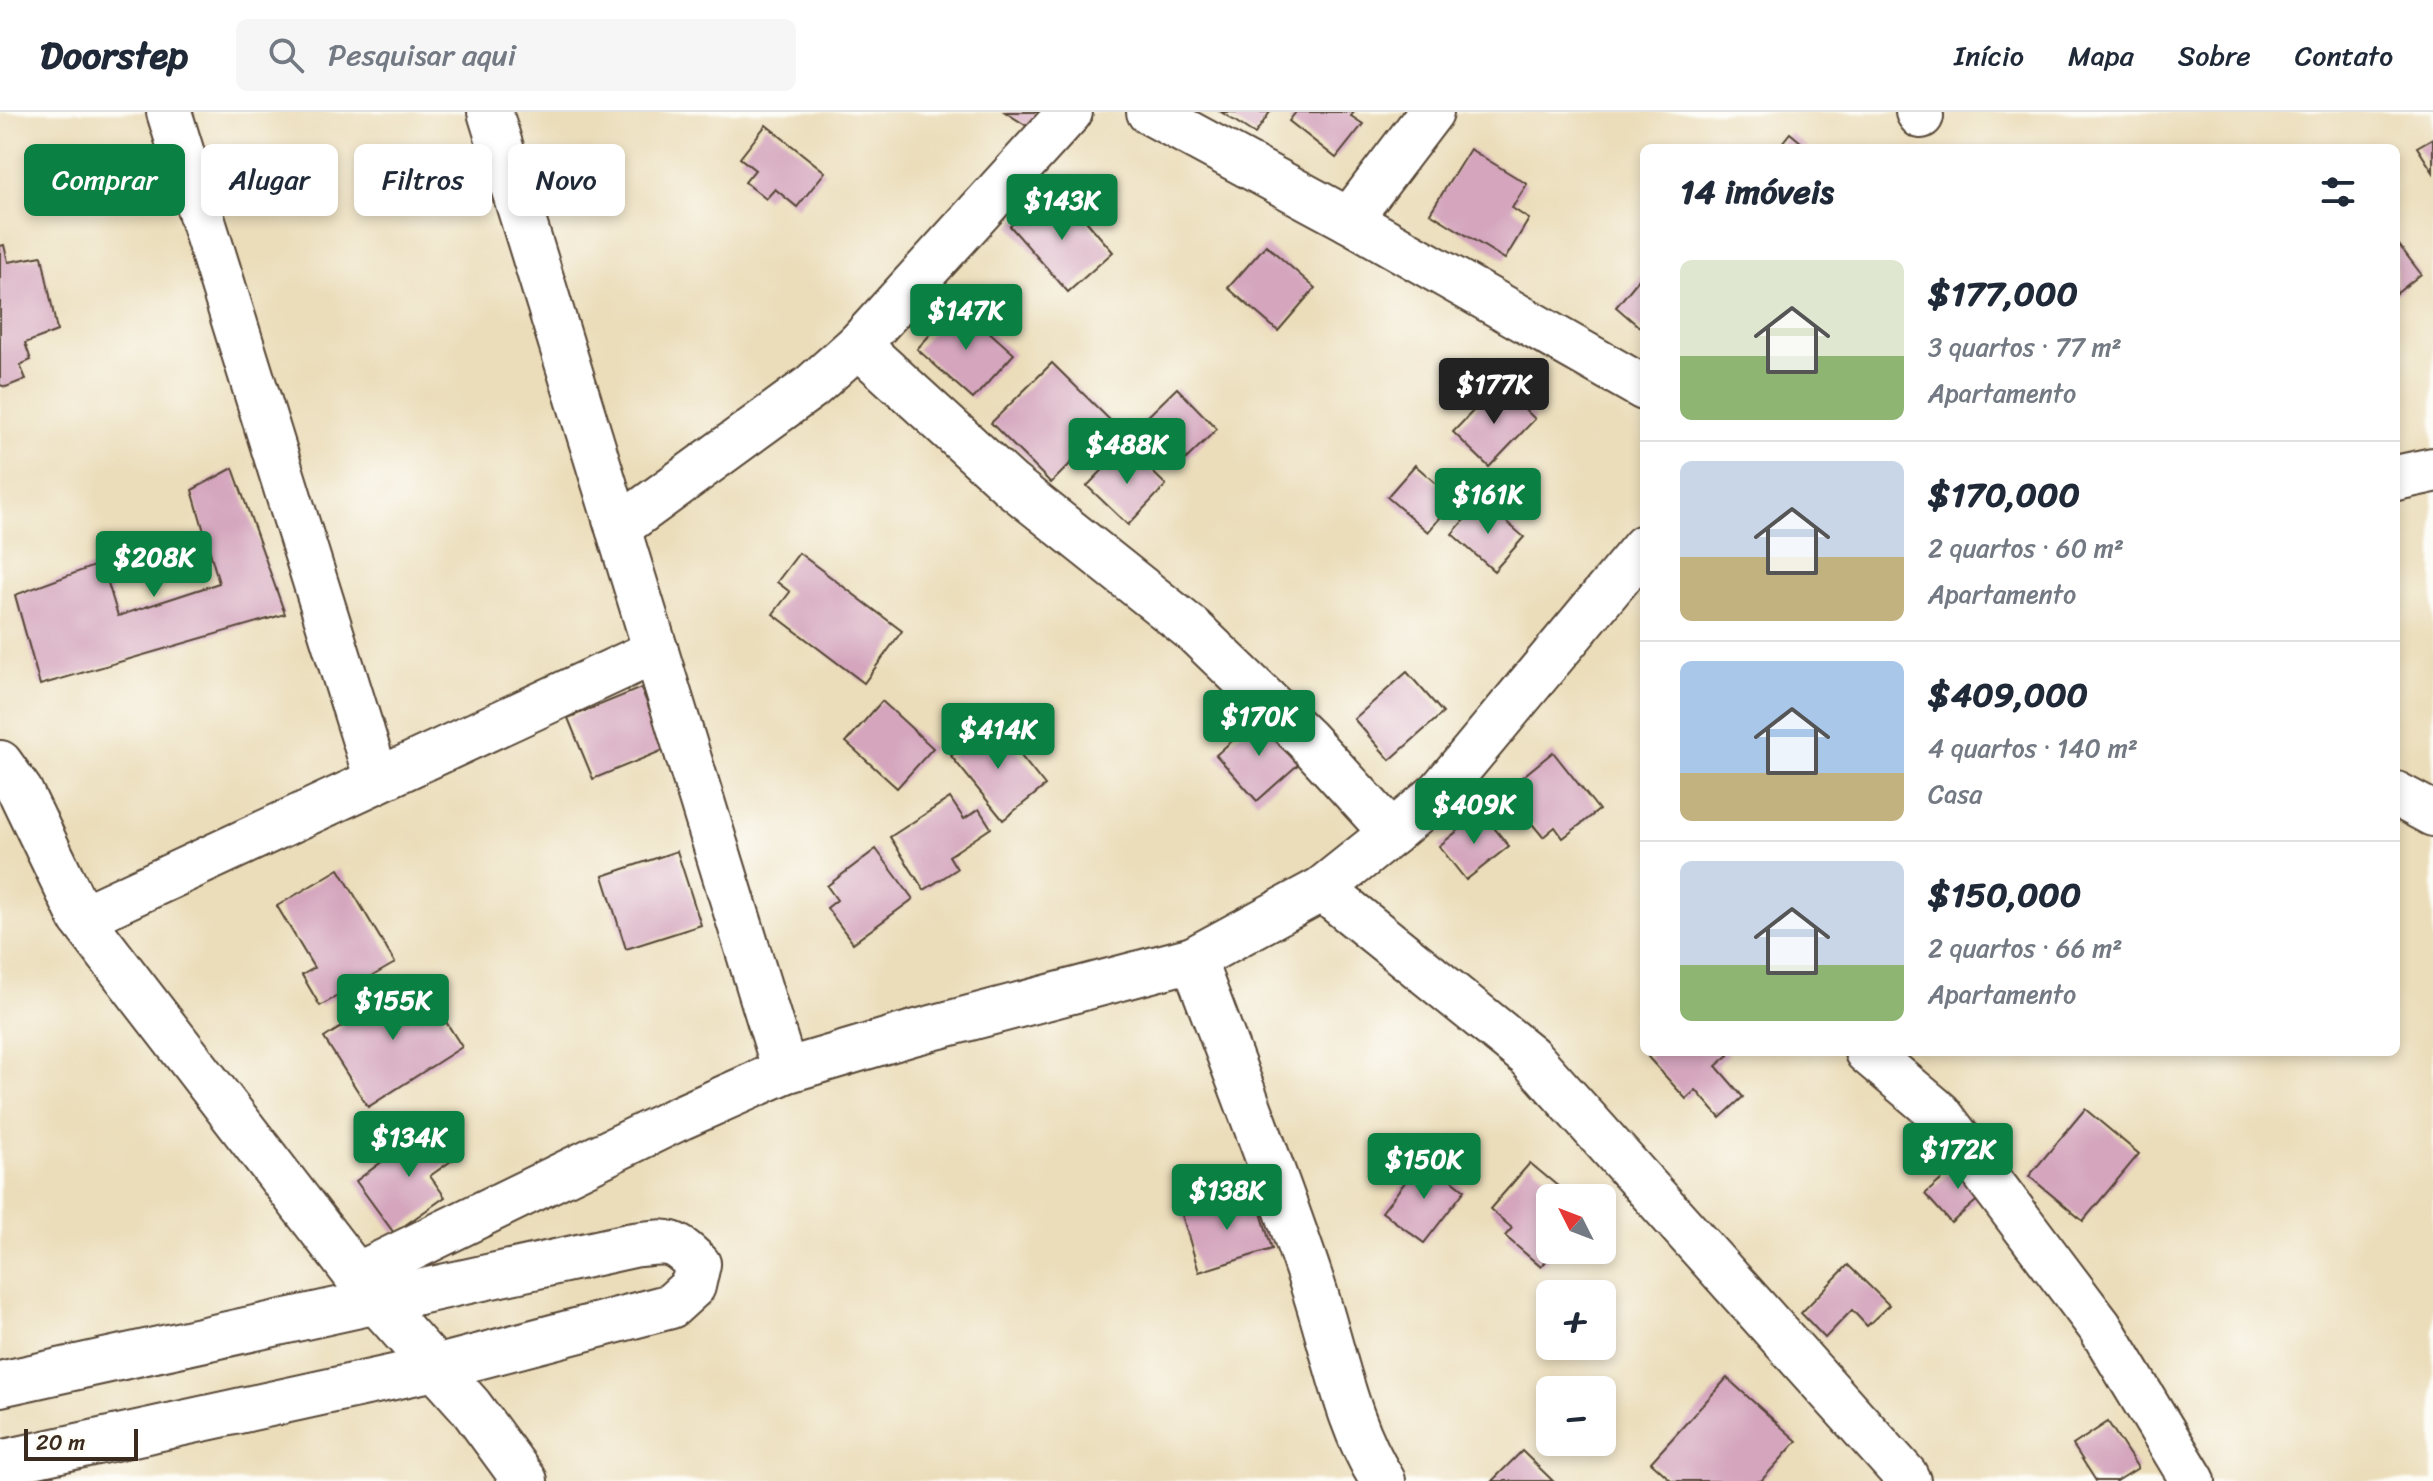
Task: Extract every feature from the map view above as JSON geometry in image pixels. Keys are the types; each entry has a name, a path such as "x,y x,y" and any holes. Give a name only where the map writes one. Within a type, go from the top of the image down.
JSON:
{"street":[{"path":"169,112 377,780"},
{"path":"490,112 785,1071"},
{"path":"618,528 811,387 858,345 1070,112"},
{"path":"1149,112 1349,220 1640,386"},
{"path":"1349,220 1431,112"},
{"path":"858,345 1010,484 1193,630 1306,739 1392,833"},
{"path":"2400,477 2433,470"},
{"path":"367,1288 675,1120 785,1071 913,1033 1193,959 1322,889 1439,793 1640,552"},
{"path":"81,918 656,651"},
{"path":"0,763 20,791 81,918 367,1288 470,1406 525,1481"},
{"path":"2400,796 2433,814"},
{"path":"1322,889 1529,1056 1908,1481"},
{"path":"1193,959 1312,1281 1354,1419 1369,1459 1383,1481"},
{"path":"1872,1056 1939,1113 2100,1327 2193,1481"},
{"path":"0,1384 367,1288 669,1241 682,1248 698,1264 693,1286 671,1306 435,1368 0,1463"}],"building":[{"path":"1005,112 1050,112 1036,132"},
{"path":"1221,112 1270,112 1255,134"},
{"path":"1296,112 1354,112 1351,116 1363,124 1336,158 1289,121"},
{"path":"766,125 825,172 797,207 775,189 766,199 745,182 755,170 740,158"},
{"path":"1790,133 1803,144 1781,144"},
{"path":"2433,138 2433,172 2417,147"},
{"path":"1470,149 1527,184 1512,208 1529,219 1505,259 1430,213"},
{"path":"1039,200 1052,214 1068,200 1113,252 1068,292 1010,226"},
{"path":"4,245 8,262 42,256 57,331 25,343 31,360 20,365 26,379 6,387 0,385 0,246"},
{"path":"1266,245 1315,288 1278,331 1228,288"},
{"path":"2400,246 2421,274 2400,291"},
{"path":"1640,278 1640,328 1616,307"},
{"path":"958,304 1014,354 973,399 917,349"},
{"path":"1052,363 1112,422 1051,483 991,423"},
{"path":"1499,384 1535,419 1489,467 1453,432"},
{"path":"1177,388 1217,429 1181,464 1141,423"},
{"path":"1126,446 1166,485 1128,525 1087,486"},
{"path":"1415,465 1455,500 1428,532 1387,497"},
{"path":"233,468 285,614 40,685 15,595 102,563 118,616 219,583 192,490"},
{"path":"1481,500 1524,537 1494,571 1452,534"},
{"path":"799,553 902,631 864,683 773,614 790,592 777,582"},
{"path":"1407,672 1443,713 1390,760 1354,719"},
{"path":"641,688 666,749 593,779 568,718"},
{"path":"882,701 933,748 897,788 846,742"},
{"path":"1261,715 1302,761 1257,801 1216,755"},
{"path":"993,721 1045,786 1003,820 951,756"},
{"path":"1553,752 1599,810 1563,838 1555,827 1543,837 1505,791"},
{"path":"950,798 964,819 979,809 991,828 949,856 957,869 924,890 890,837"},
{"path":"1481,812 1509,846 1466,880 1439,846"},
{"path":"876,849 913,899 853,943 827,908 837,900 827,886"},
{"path":"677,851 701,925 626,949 603,876"},
{"path":"339,869 395,963 320,1006 302,975 314,968 277,906"},
{"path":"418,978 462,1047 368,1107 324,1038"},
{"path":"1728,1056 1716,1066 1743,1097 1720,1118 1696,1090 1686,1099 1648,1057"},
{"path":"2085,1109 2139,1154 2083,1221 2029,1176"},
{"path":"434,1123 458,1156 430,1176 445,1197 394,1233 356,1181"},
{"path":"1424,1158 1465,1190 1424,1243 1382,1212"},
{"path":"1965,1159 1991,1188 1951,1223 1925,1194"},
{"path":"1530,1163 1555,1184 1536,1184 1536,1263 1505,1236 1512,1228 1490,1209"},
{"path":"1255,1193 1272,1249 1199,1272 1182,1215"},
{"path":"1848,1265 1889,1305 1867,1326 1852,1310 1825,1338 1801,1313"},
{"path":"1727,1378 1797,1441 1761,1481 1672,1481 1651,1462"},
{"path":"2108,1422 2138,1468 2117,1481 2096,1481 2073,1445"},
{"path":"1522,1451 1553,1481 1492,1481"}]}
